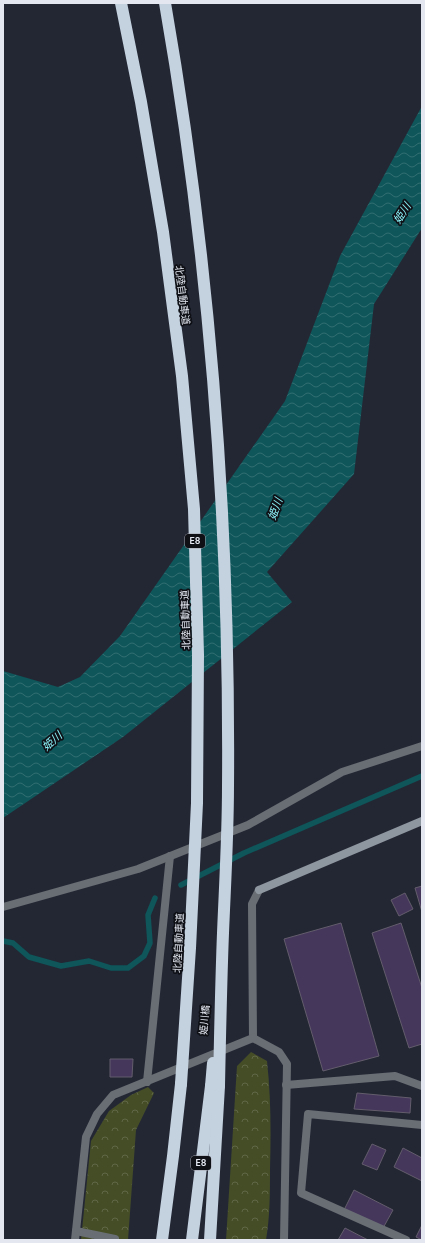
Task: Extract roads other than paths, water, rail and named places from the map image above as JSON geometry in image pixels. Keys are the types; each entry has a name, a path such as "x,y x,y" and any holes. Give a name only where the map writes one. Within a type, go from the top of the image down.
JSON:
{"highway":[{"name":"北陸自動車道","path":"121,3 141,102 163,232 182,376 194,509 198,656 198,803 181,1084 162,1240"},
{"path":"165,3 180,88 198,232 212,364 223,506 227,643 228,788 210,1240"},
{"name":"E8","path":"192,1240 215,1086"},
{"path":"155,1240 173,1156"}],"street":[{"path":"3,907 138,869 248,825 342,772 422,746"},
{"path":"253,1038 252,904 259,890 422,821"},
{"path":"147,1082 170,856"},
{"path":"75,1240 86,1137 97,1114 113,1095 253,1038"},
{"path":"253,1038 279,1052 287,1064 284,1240"},
{"path":"286,1085 395,1076 422,1086"},
{"path":"406,1240 301,1193 308,1114 422,1124"},
{"path":"76,1231 115,1239"}],"water":[{"name":"姫川","path":"422,106 422,228 374,304 354,474 267,572 292,602 123,737 3,818 3,671 58,687 80,677 120,636 285,401 340,256"}],"waterway":[{"path":"181,885 244,853 422,776"},
{"path":"3,941 13,943 29,957 61,966 89,961 111,968 128,968 144,956 150,943 148,915 155,898"}]}
